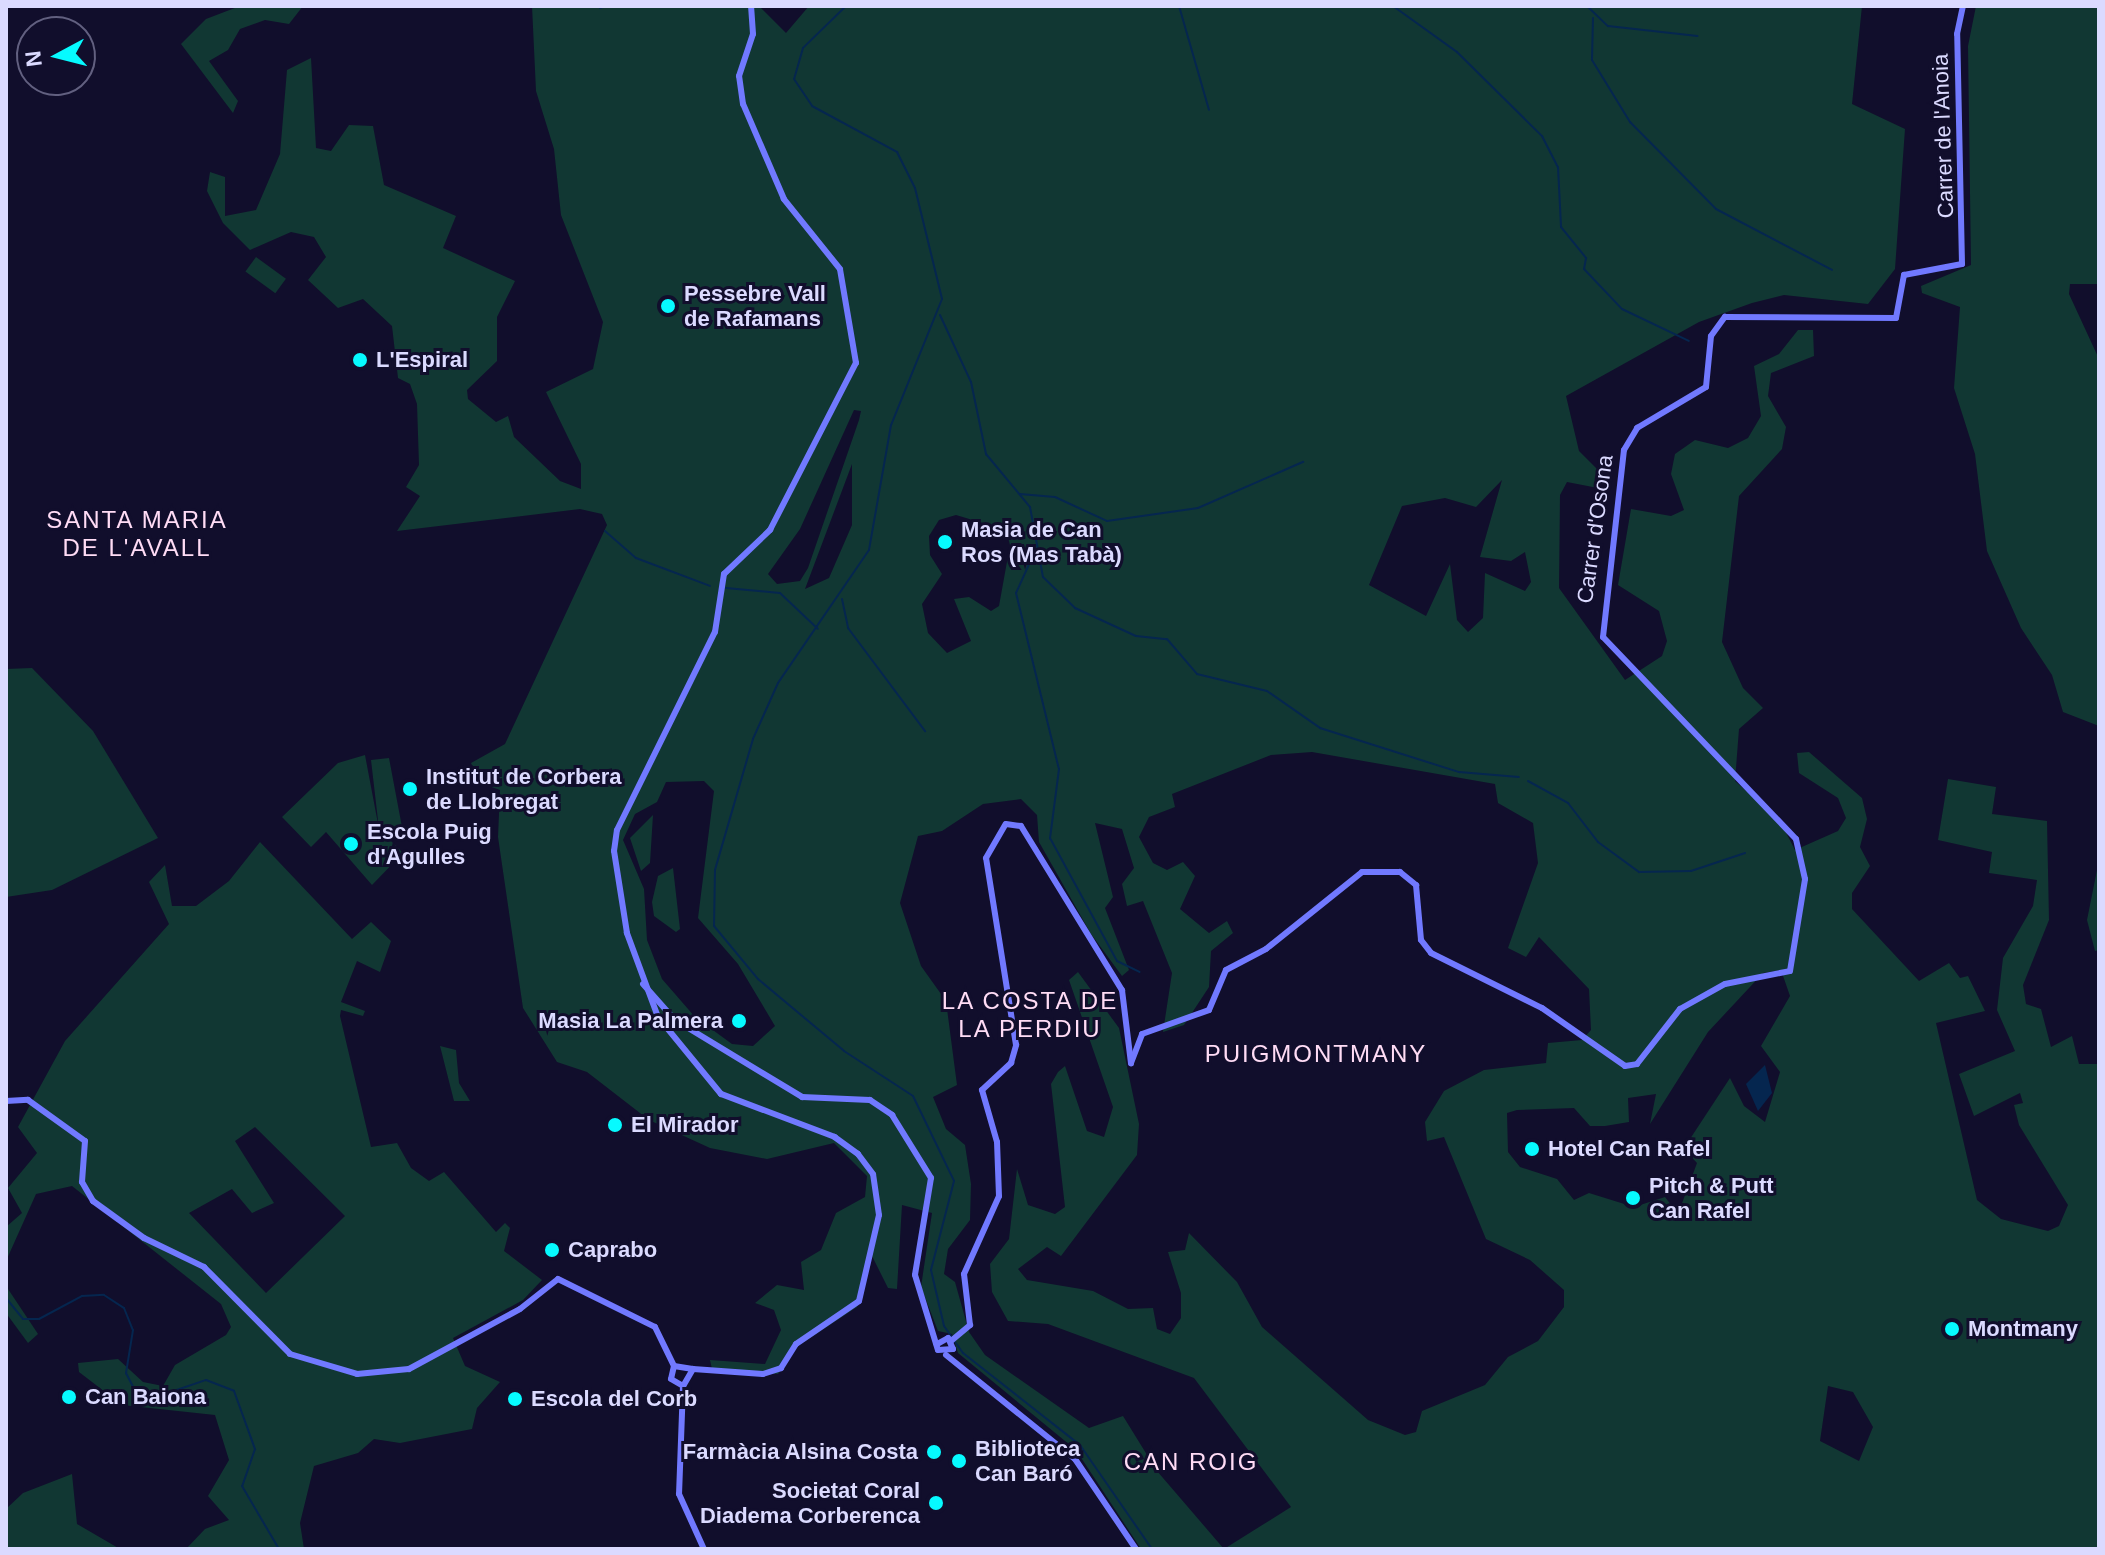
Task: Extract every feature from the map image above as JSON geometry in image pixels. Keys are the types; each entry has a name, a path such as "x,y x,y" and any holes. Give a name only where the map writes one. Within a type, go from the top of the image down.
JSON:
{"street":[{"path":"674,1366 777,1371 796,1344 851,1309 862,1295 879,1201 869,1165 844,1142 713,1087 653,1010 625,922 617,830 715,632 724,574 770,530 856,363 840,269 784,199 743,104 739,76 753,34 751,6"},
{"name":"Carrer de l'Anoia","path":"1896,318 1904,275 1962,264 1957,34 1963,6"},
{"name":"Carrer d'Osona","path":"947,1345 966,1329 964,1274 999,1196 997,1142 982,1090 1011,1063 1016,1045 986,858 1006,824 1021,826 1122,990 1131,1063 1142,1034 1209,1010 1226,970 1266,949 1362,872 1400,872 1416,885 1421,940 1431,953 1542,1008 1625,1066 1637,1064 1666,1019 1717,988 1780,978 1797,947 1805,879 1798,842 1602,632 1623,457 1637,428 1706,387 1711,336 1725,317 1896,318"},
{"path":"643,984 675,1020 802,1097 870,1100 886,1108 931,1178 915,1275 933,1334 947,1345 958,1361 1075,1459 1136,1549"},
{"path":"6,1101 28,1100 85,1141 82,1182 93,1201 144,1238 204,1267 290,1354 357,1374 409,1369 524,1306 558,1279 655,1327 674,1366 671,1379 683,1386"},
{"path":"693,1369 683,1386 680,1502 704,1549"}],"green space":[{"path":"240,6 303,6 289,24 265,20 240,29 228,50 209,61 238,101 233,113 181,44 206,19"},
{"path":"532,6 759,6 786,33 809,6 1862,6 1852,104 1905,129 1895,269 1868,304 1784,295 1752,303 1699,322 1566,396 1579,451 1603,475 1598,488 1567,482 1560,495 1559,588 1625,680 1662,656 1667,641 1659,611 1618,585 1631,509 1671,516 1684,510 1671,474 1675,454 1695,440 1728,448 1748,438 1761,416 1754,366 1779,354 1798,330 1813,330 1814,356 1771,373 1768,396 1786,427 1782,449 1739,496 1722,642 1743,688 1763,708 1739,729 1735,781 1780,821 1795,850 1838,831 1846,818 1838,798 1799,773 1797,753 1809,752 1862,798 1867,819 1860,847 1870,866 1852,893 1852,909 1919,981 1949,963 1960,978 1968,976 1985,1011 1936,1023 1977,1200 2001,1219 2048,1231 2059,1226 2068,1205 2019,1125 2014,1105 2023,1103 2020,1093 1974,1116 1959,1074 2015,1051 1997,1010 2003,958 2033,906 2037,880 1989,873 1992,852 1938,840 1948,779 1996,787 1992,814 2047,821 2049,920 2023,985 2026,1004 2041,1009 2051,1047 2072,1036 2079,1064 2099,1064 2099,1549 1224,1549 1141,1549 1076,1450 958,1353 952,1334 938,1331 921,1287 932,1213 902,1205 897,1289 888,1288 872,1256 857,1307 798,1346 778,1374 712,1369 710,1360 765,1364 781,1330 774,1310 755,1303 777,1285 804,1290 801,1262 821,1250 836,1213 865,1197 867,1176 834,1143 767,1159 710,1148 649,1120 587,1072 557,1062 523,1008 498,837 500,790 480,783 471,763 505,744 607,525 602,514 580,509 397,531 420,496 406,487 419,465 417,404 410,384 398,378 392,326 363,299 338,308 308,280 326,257 314,237 291,232 250,250 223,223 207,191 210,172 225,177 225,216 256,210 280,154 287,70 311,58 316,148 331,151 349,125 373,126 384,185 456,216 443,248 515,281 497,317 497,361 467,390 468,399 496,422 508,416 514,437 560,481 581,489 581,464 546,392 593,369 603,322 561,215 554,149 536,91","holes":["854,410 861,411 808,568 800,581 777,584 768,574 800,529","852,464 852,525 829,578 805,589","1502,480 1480,557 1511,561 1525,552 1531,582 1525,591 1485,573 1483,618 1468,632 1457,620 1450,564 1426,616 1369,585 1402,506 1445,498 1476,507","956,515 1006,530 1010,545 999,606 991,611 969,597 954,599 971,641 947,653 928,633 922,604 942,574 930,555 929,536 939,520","1312,752 1495,784 1498,803 1533,823 1538,863 1508,948 1526,957 1539,937 1589,989 1591,1030 1582,1040 1548,1043 1546,1063 1484,1070 1444,1091 1425,1122 1427,1141 1444,1137 1486,1239 1530,1260 1564,1290 1564,1307 1538,1341 1508,1357 1485,1385 1422,1411 1416,1432 1405,1435 1368,1420 1262,1327 1237,1282 1189,1233 1185,1250 1168,1252 1181,1293 1181,1318 1170,1334 1157,1329 1153,1308 1128,1309 1093,1291 1027,1280 1018,1269 1047,1247 1061,1256 1137,1155 1139,1124 1119,1028 1078,972 1069,980 1113,1107 1104,1137 1087,1131 1065,1066 1058,1072 1051,1084 1065,1207 1055,1214 1028,1205 1017,1169 1009,1239 990,1264 992,1292 1008,1321 1048,1324 1194,1378 1291,1507 1224,1549 1157,1471 1123,1416 1089,1428 985,1355 969,1332 955,1282 944,1274 948,1249 970,1220 971,1184 965,1145 946,1129 933,1097 957,1085 946,1001 921,966 900,903 918,836 942,831 983,804 1021,799 1037,815 1039,842 1091,934 1122,976 1129,970 1105,908 1113,897 1095,823 1122,829 1134,868 1122,884 1127,906 1143,901 1172,973 1163,1032 1184,1025 1209,987 1211,951 1233,933 1227,921 1209,933 1180,909 1195,876 1183,862 1167,870 1153,863 1139,837 1149,817 1175,807 1172,794 1271,755","704,781 714,791 698,918 738,964 775,1026 753,1046 732,1044 695,1017 662,979 647,940 644,889 623,840 635,814 657,802 666,782","1781,970 1790,996 1761,1046 1780,1072 1765,1122 1744,1106 1730,1078 1688,1142 1678,1143 1697,1163 1678,1214 1665,1197 1634,1207 1589,1193 1574,1200 1557,1179 1520,1167 1508,1152 1507,1113 1517,1110 1574,1108 1590,1126 1605,1126 1629,1122 1628,1098 1656,1094 1650,1124 1708,1032 1763,973","1828,1386 1853,1392 1873,1427 1859,1461 1820,1441"]},
{"path":"1976,6 2099,6 2099,284 2070,284 2069,294 2099,359 2099,726 2063,712 2052,675 2021,628 1987,551 1975,454 1954,388 1960,307 1922,293 1921,286 1971,265 1968,46"},
{"path":"256,257 286,279 275,293 245,272"},
{"path":"32,668 93,731 158,838 52,890 6,897 6,669"},
{"name":"Escola Puig d'Agulles","path":"365,755 379,829 371,760 389,758 402,827 381,831 403,853 372,885 326,832 311,847 282,817 338,763"},
{"path":"653,815 650,863 641,871 630,838"},
{"path":"260,842 352,939 371,922 391,941 380,972 357,961 341,1002 365,1011 363,1016 341,1010 340,1016 371,1147 397,1143 411,1168 429,1181 444,1172 496,1232 505,1223 510,1228 504,1251 542,1280 523,1300 453,1338 465,1366 500,1382 477,1408 472,1429 400,1443 374,1439 358,1453 314,1466 300,1523 304,1549 186,1549 205,1529 229,1520 208,1496 229,1460 215,1415 122,1405 79,1372 78,1363 118,1359 143,1382 163,1386 175,1365 226,1335 231,1327 221,1304 72,1186 36,1194 6,1261 6,1227 22,1213 8,1188 37,1153 18,1127 65,1041 169,924 149,882 165,865 172,906 196,906 229,881","holes":["255,1127 345,1216 266,1293 189,1213 232,1189 252,1213 274,1203 235,1141"]},
{"path":"2099,860 2099,950 2095,951 2087,920"},
{"path":"673,868 680,929 676,932 654,916 652,902 658,876"},
{"path":"440,1046 456,1050 459,1083 470,1101 454,1101"},
{"path":"6,1286 38,1334 28,1343 6,1313"},
{"path":"72,1474 77,1524 120,1549 6,1549 6,1509 23,1493"}],"water":[{"path":"1765,1065 1772,1093 1758,1111 1746,1084"}],"waterway":[{"path":"600,8 606,6"},
{"path":"846,6 803,48 794,79 812,106 897,152 915,188 942,299 891,425 869,550 778,683 753,739 715,870 714,926 758,979 844,1051 913,1096 954,1181 931,1270 944,1326 963,1353 1080,1445 1152,1549"},
{"path":"1179,6 1209,110"},
{"path":"1393,6 1457,52 1542,136 1558,167 1561,227 1586,258 1584,269 1622,309 1689,341"},
{"path":"1587,6 1608,26 1697,36"},
{"path":"1593,18 1592,60 1630,122 1716,209 1832,270"},
{"path":"940,315 971,382 986,454 1030,507 1043,577 1075,608 1136,636 1167,639 1197,674 1267,691 1320,728 1459,772 1519,777"},
{"path":"1020,494 1055,497 1107,521 1198,508 1303,462"},
{"path":"605,531 636,558 710,586"},
{"path":"1035,551 1016,593 1059,769 1050,838 1117,961 1140,972"},
{"path":"726,588 780,593 818,629"},
{"path":"842,599 848,628 925,731"},
{"path":"1528,781 1568,803 1598,842 1639,872 1691,871 1745,853"},
{"path":"6,1298 23,1319 39,1319 82,1296 104,1295 124,1308 133,1330 126,1373 135,1391 156,1397 206,1380 234,1391 255,1449 242,1486 279,1549"}],"place":[{"name":"Pessebre Vall de Rafamans","path":"668,306"},
{"name":"L'Espiral","path":"360,360"},
{"name":"Masia de Can Ros (Mas Tabà)","path":"945,542"},
{"name":"Institut de Corbera de Llobregat","path":"410,789"},
{"name":"Escola Puig d'Agulles","path":"351,844"},
{"name":"Masia La Palmera","path":"739,1021"},
{"name":"El Mirador","path":"615,1125"},
{"name":"Hotel Can Rafel","path":"1532,1149"},
{"name":"Pitch & Putt Can Rafel","path":"1633,1198"},
{"name":"Caprabo","path":"552,1250"},
{"name":"Montmany","path":"1952,1329"},
{"name":"Can Baiona","path":"69,1397"},
{"name":"Escola del Corb","path":"515,1399"},
{"name":"Farmàcia Alsina Costa","path":"934,1452"},
{"name":"Biblioteca Can Baró","path":"959,1461"},
{"name":"Societat Coral Diadema Corberenca","path":"936,1503"}],"district":[{"name":"SANTA MARIA DE L'AVALL","path":"137,534"},
{"name":"LA COSTA DE LA PERDIU","path":"1030,1015"},
{"name":"PUIGMONTMANY","path":"1316,1054"},
{"name":"CAN ROIG","path":"1191,1462"}]}
